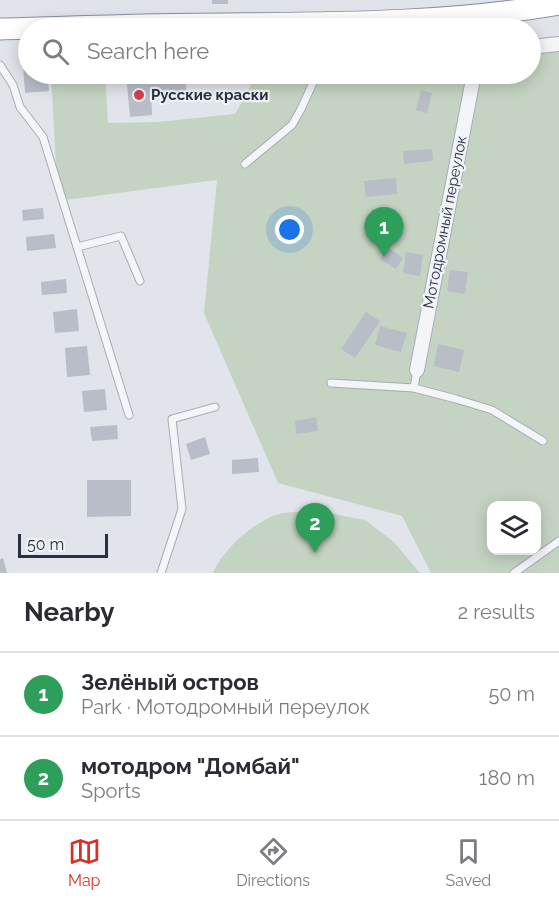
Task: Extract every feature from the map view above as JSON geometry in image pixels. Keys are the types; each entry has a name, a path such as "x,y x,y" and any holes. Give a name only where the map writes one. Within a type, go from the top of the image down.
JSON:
{"highway":[{"path":"441,18 559,4"},
{"path":"541,19 559,17"},
{"path":"0,29 18,29"},
{"path":"0,39 18,39"}],"street":[{"path":"541,46 559,44"},
{"name":"Мотодромный переулок","path":"417,370 472,84"}],"lane":[{"path":"0,65 14,85 20,107 43,137 129,415"},
{"path":"245,164 291,125 302,109 313,84"},
{"path":"77,247 121,236 140,281"},
{"path":"414,388 417,370"},
{"path":"331,383 414,388 456,399 492,410 543,441"},
{"path":"161,573 182,509 172,419 215,407"},
{"path":"514,573 559,541"}],"green space":[{"path":"559,38 559,573 431,573 402,516 278,483 204,313 217,180 58,201 52,84 106,84 108,123 157,122 235,114 252,84 541,84 541,41"},
{"path":"318,511 365,520 394,542 420,573 213,573 232,546 260,523 279,514"}],"building":[{"path":"212,0 228,0 228,4 212,4"},
{"path":"24,84 48,84 49,91 25,93"},
{"name":"Русские краски","path":"127,84 186,84 187,97 172,98 171,91 151,93 152,115 130,117"},
{"path":"421,90 432,93 427,113 416,110"},
{"path":"432,149 433,161 404,164 403,151"},
{"path":"396,178 397,194 366,197 364,181"},
{"path":"43,208 44,219 23,221 22,210"},
{"path":"54,234 56,248 27,251 26,237"},
{"path":"387,247 403,258 396,269 380,259"},
{"path":"406,252 423,255 420,276 403,273"},
{"path":"450,270 468,272 465,294 447,291"},
{"path":"66,279 67,293 42,295 41,282"},
{"path":"77,309 79,331 55,333 53,312"},
{"path":"366,312 380,321 355,358 341,349"},
{"path":"380,326 407,333 401,352 375,345"},
{"path":"438,344 464,350 459,372 434,366"},
{"path":"87,346 90,375 67,377 65,348"},
{"path":"105,389 107,410 84,412 82,391"},
{"path":"316,417 318,431 296,434 295,421"},
{"path":"117,425 118,439 92,441 90,427"},
{"path":"205,437 210,454 191,460 186,444"},
{"path":"258,458 259,472 232,474 232,460"},
{"path":"87,480 131,480 131,516 87,517"},
{"path":"3,558 7,573 0,573 0,559"}],"place":[{"name":"Русские краски","path":"139,95"},
{"name":"Зелёный остров","path":"384,257"},
{"name":"мотодром \"Домбай\"","path":"315,553"}]}
